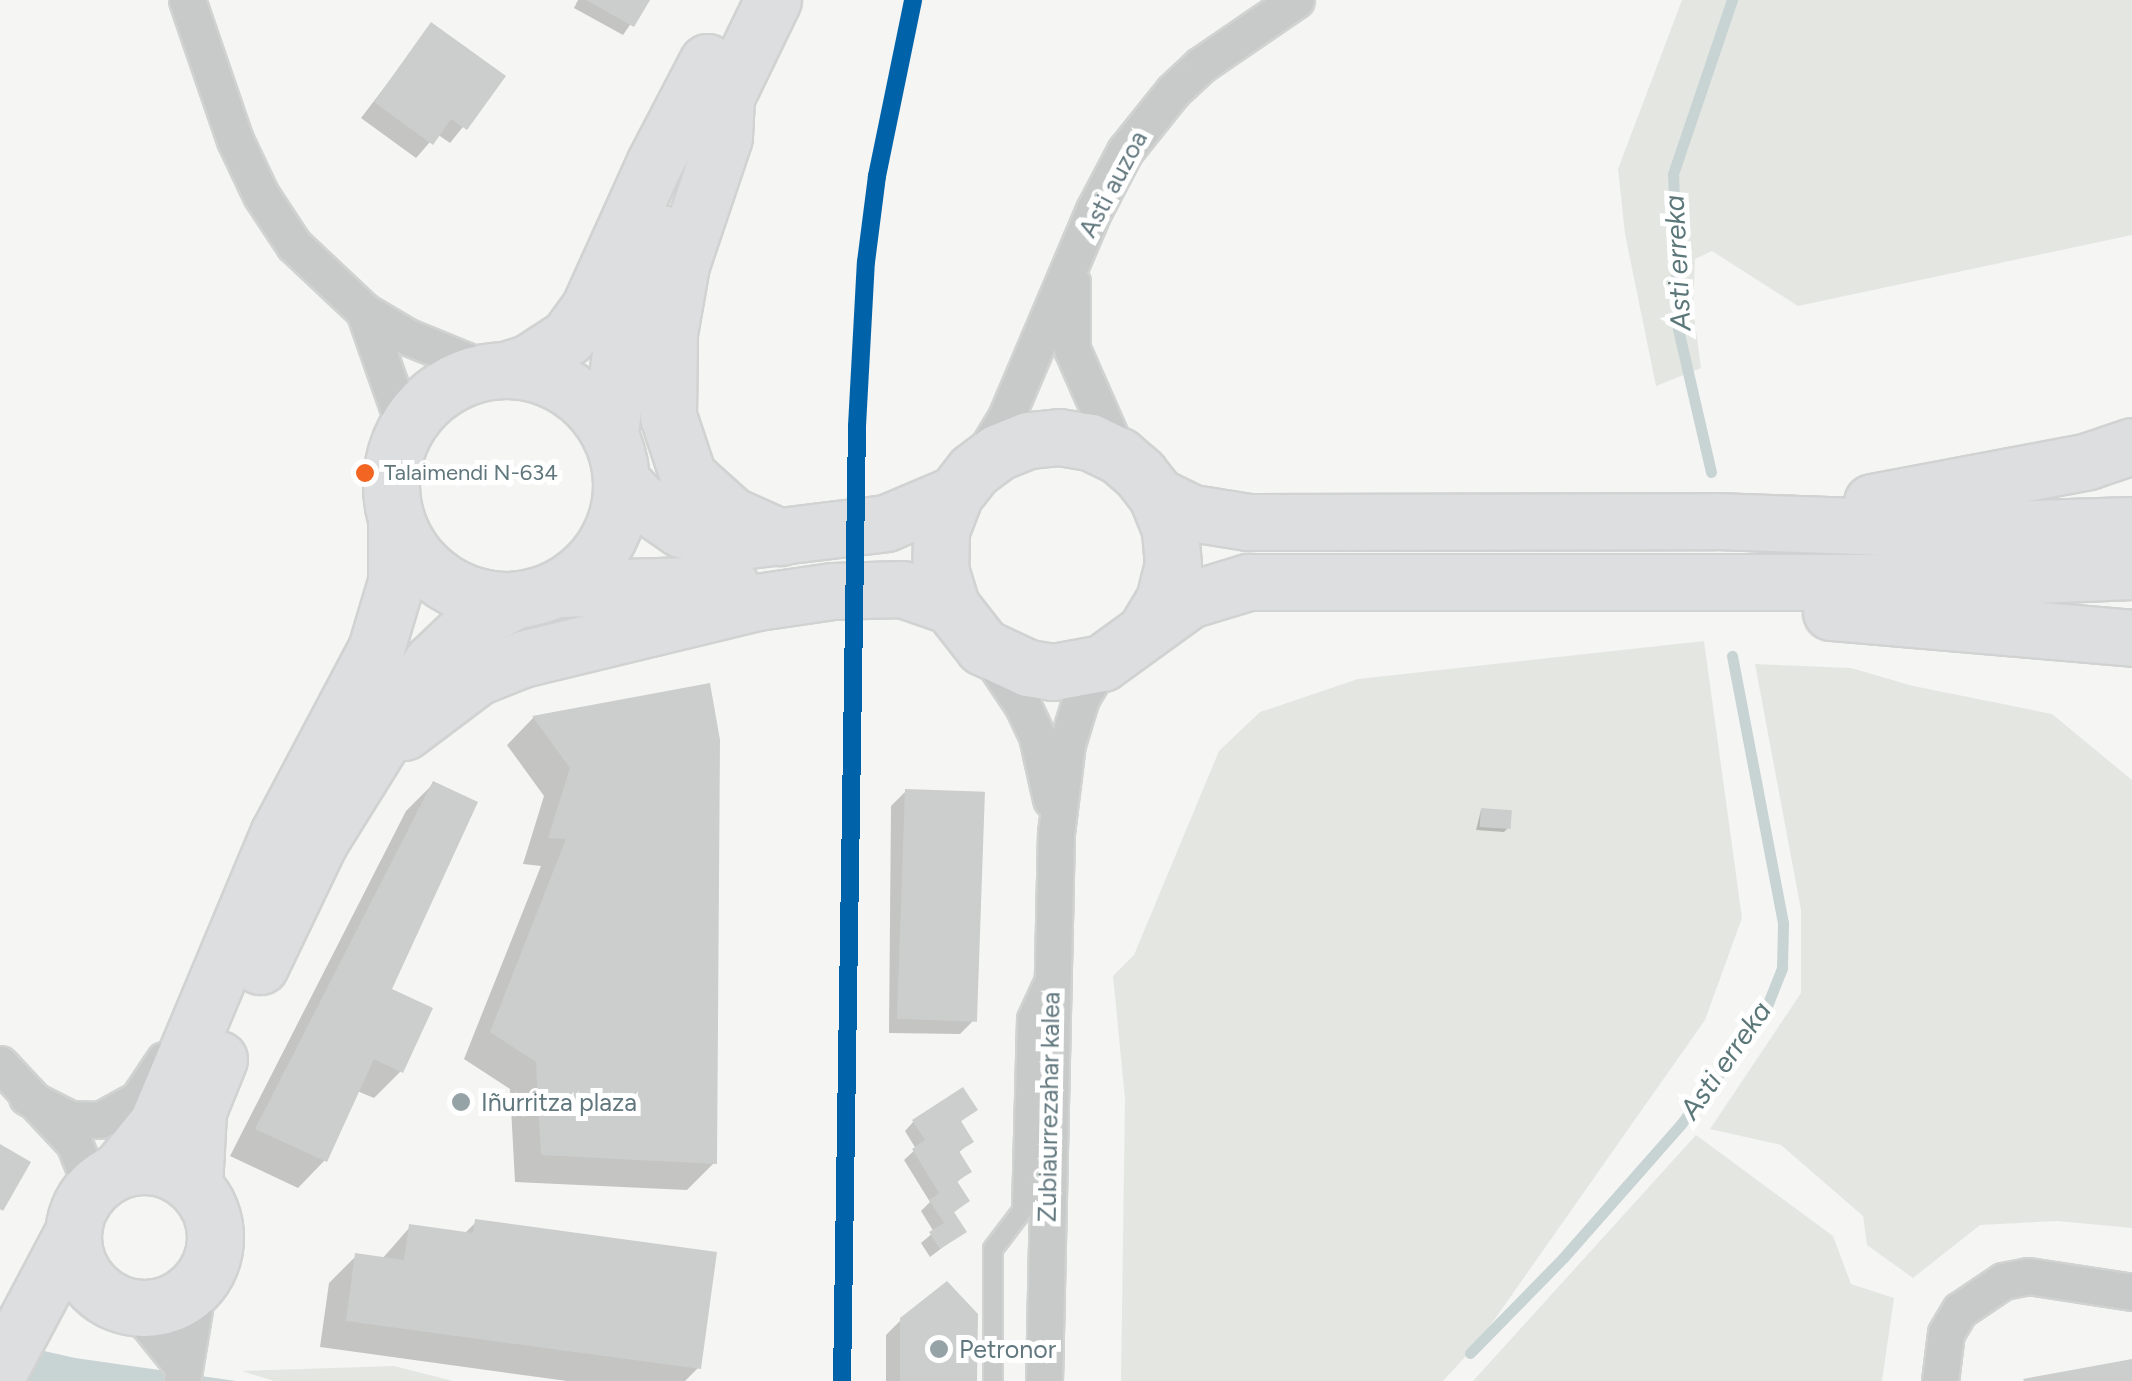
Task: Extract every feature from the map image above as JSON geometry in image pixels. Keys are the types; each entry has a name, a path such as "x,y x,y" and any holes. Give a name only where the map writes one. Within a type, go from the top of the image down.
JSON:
{"highway":[{"path":"22,1360 95,1197 156,1123 173,1089 225,952 278,834 376,649 396,582 396,523 390,475 405,428 426,401 456,380 528,363 568,336 589,308 680,109 742,0"},
{"path":"194,1186 198,1111 213,1072 320,841 431,663 476,620 585,570 606,545 618,514 620,354 643,280 773,0"},
{"path":"726,97 724,136 681,265 670,333 668,416 688,476 732,515 780,538"},
{"path":"498,370 539,374 568,386 592,407 616,457 647,506 695,534 732,542 886,523 964,483 998,452 1044,439 1090,442 1119,456 1157,496 1192,513 1248,522 1715,521 1970,530 2107,553"},
{"path":"1715,521 1918,496 2088,462 2132,446"},
{"path":"945,614 941,530 964,483"},
{"path":"1146,630 1164,600 1173,565 1170,529 1157,496"},
{"path":"396,523 414,556 441,582 475,598 831,576 945,614 1028,668 1053,672 1102,663 1189,600 1248,582 1869,582 2107,553"},
{"path":"1636,582 1834,613 2127,639"},
{"path":"365,769 444,698 477,678 522,659 757,602 832,592 945,614"},
{"path":"22,1360 66,1324 91,1310 180,1300 198,1285 210,1267 215,1235 208,1204 182,1176 152,1166 95,1197"},
{"path":"95,1197 84,1276 127,1307"}],"street":[{"path":"187,0 235,140 261,195 294,245 364,311 408,337 498,370"},
{"name":"Asti auzoa","path":"964,483 1006,417 1106,185 1148,120 1201,64 1296,0"},
{"name":"Asti auzoa","path":"1074,260 1069,307 1072,349 1119,456"},
{"path":"364,311 405,428"},
{"name":"Zubiaurrezahar kalea","path":"945,614 1022,706 1036,736 1056,834"},
{"name":"Zubiaurrezahar kalea","path":"1044,1381 1056,834 1067,744 1081,698 1102,663"},
{"path":"28,1097 51,1112 87,1121 100,1120 138,1099 153,1081 183,1018 225,952"},
{"path":"0,1064 74,1142 95,1197"},
{"path":"1940,1381 1946,1333 1960,1310 1980,1292 2003,1281 2028,1276 2132,1292"},
{"path":"182,1374 198,1285"},
{"path":"127,1307 182,1374"}],"lane":[{"path":"2107,553 2132,535"},
{"path":"994,1381 993,1249 1022,1211 1028,1018 1052,962"}],"shaded area":[{"path":"1682,0 2132,0 2132,235 1798,306 1712,251 1695,259 1693,308 1701,368 1656,386 1625,234 1618,169"},
{"path":"1704,641 1742,918 1705,1020 1478,1343 1443,1381 1121,1381 1125,1099 1113,976 1134,955 1219,751 1260,712 1358,679"},
{"path":"1755,664 1851,668 1913,686 2052,714 2132,780 2132,1228 2057,1221 1980,1225 1913,1278 1867,1245 1863,1216 1781,1145 1710,1129 1801,993 1801,910"},
{"path":"1696,1135 1833,1236 1851,1284 1894,1298 1882,1381 1473,1381"},
{"path":"0,1341 75,1358 236,1381 0,1381"},
{"path":"394,1366 453,1381 274,1381 242,1371"}],"building":[{"path":"586,0 650,0 634,27"},
{"path":"431,22 506,76 467,130 451,119 433,145 374,102"},
{"path":"710,683 720,740 717,1164 541,1155 536,1062 490,1032 566,839 548,838 570,768 532,716"},
{"path":"433,781 478,802 392,989 433,1008 403,1073 374,1059 327,1162 255,1129"},
{"path":"905,789 985,792 977,1022 897,1019"},
{"path":"1481,808 1512,810 1511,829 1480,827"},
{"path":"963,1087 978,1110 961,1121 974,1142 959,1151 972,1172 957,1181 970,1201 954,1212 967,1232 940,1249 929,1232 944,1223 929,1200 939,1193 912,1149 925,1140 912,1120"},
{"path":"0,1144 31,1162 3,1211 0,1209"},
{"path":"475,1219 717,1252 701,1369 346,1321 355,1253 404,1260 409,1224 473,1233"},
{"name":"Petronor","path":"947,1281 978,1314 977,1381 900,1381 900,1318"},
{"path":"2132,1359 2132,1381 2023,1379"}],"waterway":[{"name":"Asti erreka","path":"1711,472 1678,329 1673,174 1732,0"},
{"name":"Asti erreka","path":"1470,1353 1563,1258 1681,1124 1763,1016 1782,968 1783,923 1732,656"}],"transit line":[{"path":"842,1381 857,426 866,262 877,176 913,0"}],"place":[{"name":"Talaimendi N-634","path":"365,473"},
{"name":"Iñurritza plaza","path":"461,1102"},
{"name":"Petronor","path":"939,1349"}]}
